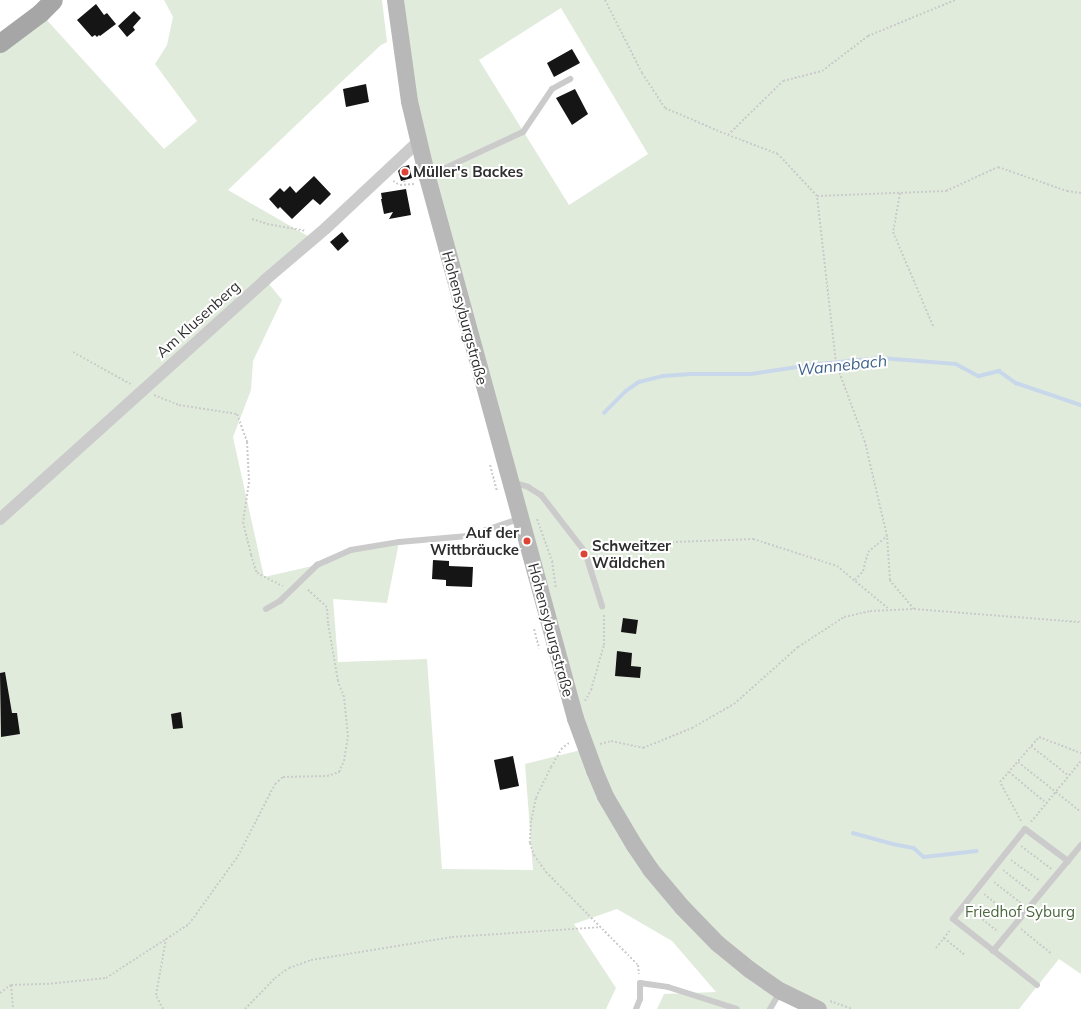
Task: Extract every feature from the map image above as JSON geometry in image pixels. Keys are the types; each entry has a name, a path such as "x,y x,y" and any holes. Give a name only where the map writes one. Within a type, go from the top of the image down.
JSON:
{"main road":[{"path":"0,42 40,13 53,0"},
{"name":"Hohensyburgstraße","path":"394,0 409,101 428,180 578,725 606,796 630,839 650,869 682,907 717,943 748,969 781,991 823,1004"}],"street":[{"name":"Am Klusenberg","path":"0,520 265,280 320,233 418,142"}],"lane":[{"path":"428,180 523,132 552,89 570,80"},
{"path":"510,481 528,487 541,495 585,552 602,606"},
{"path":"266,609 280,601 317,565 351,550 399,542 468,536 520,518"},
{"path":"1037,985 953,919 997,866 1025,829 1068,861"},
{"path":"993,951 1081,845"},
{"path":"636,1009 640,999 640,983 668,987 737,1009"},
{"path":"770,1009 781,991"}],"path":[{"path":"605,0 642,73 665,108 728,135 778,154 817,196 836,363 865,442 887,536 890,580 914,609"},
{"path":"728,135 783,81 822,71 868,36 955,0"},
{"path":"817,196 946,191 998,167 1067,191 1081,193"},
{"path":"382,175 400,185 428,180"},
{"path":"900,193 893,232 934,328"},
{"path":"252,219 287,229 320,233"},
{"path":"73,352 143,391 179,405 237,414 247,442 249,482 243,522 251,555 257,573 292,589"},
{"path":"855,580 862,571 868,552 887,536"},
{"path":"585,552 648,543 754,538 837,566 890,609"},
{"path":"0,993 11,985 47,984 106,978 166,939 189,924 238,856 275,784 283,777 328,776 339,772 344,761 348,737 344,697 338,681 328,623 327,607 299,582"},
{"path":"602,606 605,620 604,645 592,690 578,725 562,748 536,798 531,821 530,843 534,854 546,872 638,965 640,983"},
{"path":"597,744 611,741 643,748 692,728 734,704 798,647 844,617 870,611 914,609 1081,622"},
{"path":"1081,753 1039,737 1000,782 1025,829 1081,761"},
{"path":"1031,746 1069,776"},
{"path":"1018,762 1081,812"},
{"path":"1009,772 1046,803"},
{"path":"1016,842 1058,874"},
{"path":"1005,855 1047,887"},
{"path":"997,866 1038,898"},
{"path":"988,877 1029,909"},
{"path":"978,889 1051,953"},
{"path":"965,905 1004,938"},
{"path":"936,948 956,922"},
{"path":"245,1009 275,978 289,968 311,960 452,937 601,926"},
{"path":"944,938 964,954"},
{"path":"163,1009 156,995 166,939"},
{"path":"11,985 13,1009"},
{"path":"823,1004 852,1009"}],"green space":[{"name":"Friedhof Syburg","path":"164,0 382,0 387,42 381,45 228,190 313,239 265,279 282,300 253,361 251,390 233,437 264,577 317,565 351,550 399,542 387,603 333,599 338,662 427,659 442,869 533,870 525,764 585,749 468,327 395,0 1081,0 1081,974 1059,959 1019,1009 818,1009 781,991 770,1009 657,1009 664,994 716,992 672,941 617,909 574,924 616,988 606,1009 0,1009 0,50 45,18 164,149 197,121 155,64 167,45 173,17","holes":["561,8 648,154 569,205 479,60"]}],"building":[{"path":"96,4 104,15 107,13 116,24 100,36 99,35 97,37 95,35 92,37 77,20"},
{"path":"134,11 141,18 133,27 135,30 127,37 118,26"},
{"path":"572,49 580,63 554,77 547,63"},
{"path":"366,84 369,102 346,107 343,89"},
{"path":"575,89 588,114 572,125 556,98"},
{"path":"409,165 412,178 401,181 398,171 402,167"},
{"path":"314,176 331,194 320,205 313,199 292,219 280,207 278,209 269,199 280,188 284,192 290,186 296,193"},
{"path":"406,189 411,215 389,219 393,212 384,214 381,193"},
{"path":"342,232 349,241 338,251 330,242"},
{"path":"433,560 449,561 449,566 473,567 472,587 446,586 446,580 432,579"},
{"path":"623,618 638,620 636,634 621,632"},
{"path":"617,651 632,653 631,666 641,667 640,678 615,676"},
{"path":"5,672 12,713 17,713 20,734 1,737 0,673"},
{"path":"181,712 183,728 173,729 171,714"},
{"path":"513,756 519,786 500,790 494,760"}],"waterway":[{"name":"Wannebach","path":"604,413 626,391 639,382 663,376 691,374 751,374 819,364 881,358 956,364 979,376 999,371 1016,383 1081,405"},
{"path":"853,833 914,848 924,857 977,851"}],"place":[{"name":"Müller's Backes","path":"405,172"},
{"name":"Auf der Wittbräucke","path":"527,541"},
{"name":"Schweitzer Wäldchen","path":"584,554"}]}
